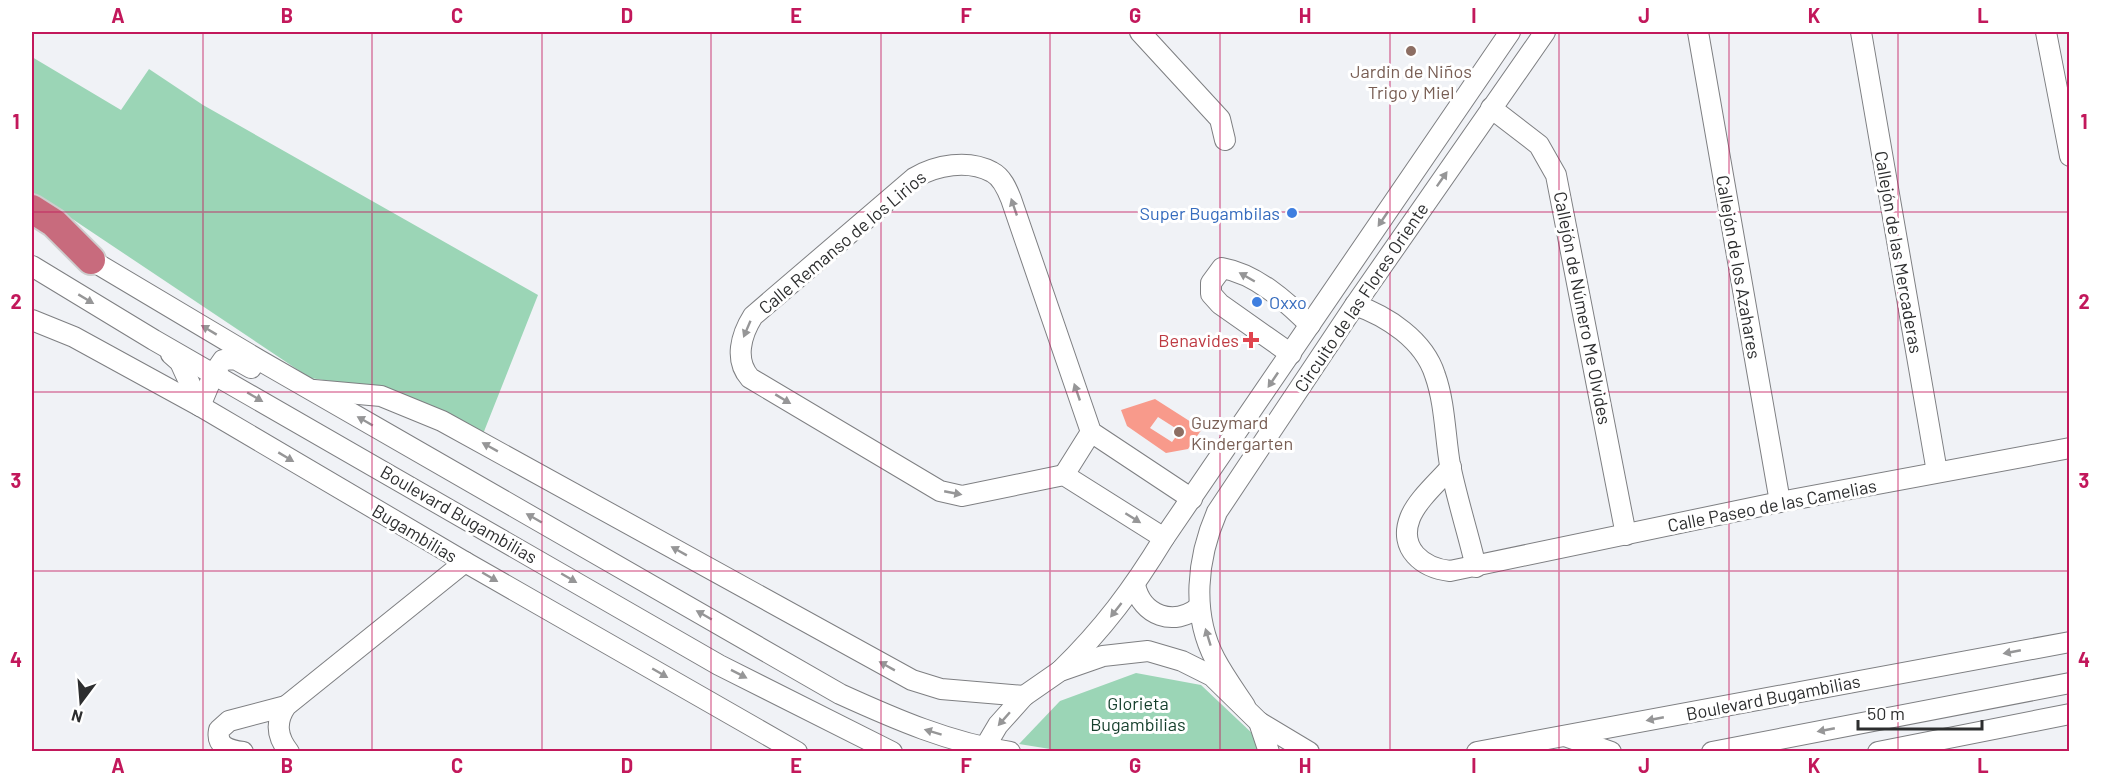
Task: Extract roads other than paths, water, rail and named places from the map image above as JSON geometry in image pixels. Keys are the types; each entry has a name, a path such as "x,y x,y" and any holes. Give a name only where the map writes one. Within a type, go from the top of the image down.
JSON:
{"highway":[{"path":"32,209 54,223 91,260"},
{"path":"32,227 91,260"}],"street":[{"path":"1140,32 1220,119 1225,140"},
{"name":"Circuito de las Flores Oriente","path":"1060,670 1098,633 1135,585 1164,538 1510,32"},
{"name":"Circuito de las Flores Oriente","path":"1245,706 1214,658 1199,607 1199,581 1204,553 1217,512 1355,305 1545,32"},
{"name":"Callejón de los Azahares","path":"1698,32 1780,502"},
{"name":"Callejón de las Mercaderas","path":"1861,32 1937,472"},
{"path":"2046,32 2070,156"},
{"name":"Callejón de Número Me Olvides","path":"1491,108 1539,145 1556,175 1626,535"},
{"name":"Calle Remanso de los Lirios","path":"1064,475 962,496 928,485 750,378 741,362 742,338 746,327 753,316 914,178 931,168 978,167 993,172 1004,183 1011,199 1091,432"},
{"name":"Boulevard Bugambilias","path":"91,260 303,386 840,694 911,726 983,750 1010,752"},
{"name":"Boulevard Bugambilias","path":"32,266 154,340 719,664 892,752"},
{"path":"1291,354 1220,304 1211,294 1211,283 1222,268 1235,270 1278,296 1310,325"},
{"path":"1355,305 1394,324 1427,359 1435,374 1451,467 1476,567"},
{"name":"Bugambilias","path":"32,320 74,337 200,406 465,562 797,752"},
{"path":"154,340 180,362 200,406"},
{"path":"200,406 214,373 223,360 231,358 271,377 303,386"},
{"name":"Boulevard Bugambilias","path":"303,386 381,396 442,421 912,680 941,688 1024,696"},
{"path":"1164,538 1064,475 1091,432 1192,499"},
{"name":"Calle Paseo de las Camelias","path":"1451,467 1410,519 1407,537 1409,546 1421,562 1441,570 1459,571 1780,502 2070,448"},
{"path":"243,752 230,750 222,745 218,737 219,729 229,721 285,706 465,562"},
{"path":"1135,585 1146,607 1160,616 1177,618 1199,607"},
{"name":"Boulevard Bugambilias","path":"1477,752 2070,642"},
{"path":"983,750 998,725 1024,696 1060,670 1103,656 1148,651 1182,661 1212,676 1259,722 1309,752"},
{"path":"1712,752 2070,683"},
{"path":"285,706 278,729 289,752"},
{"path":"1878,752 2070,714"},
{"path":"1259,722 1269,752"},
{"path":"1564,735 1611,752"}],"place":[{"name":"Jardin de Niños Trigo y Miel","path":"1411,51"},
{"name":"Super Bugambilas","path":"1292,213"},
{"name":"Oxxo","path":"1257,302"},
{"name":"Benavides","path":"1251,340"},
{"name":"Guzymard Kindergarten","path":"1179,432"}],"park label":[{"name":"Glorieta Bugambilias","path":"1138,713"}]}
